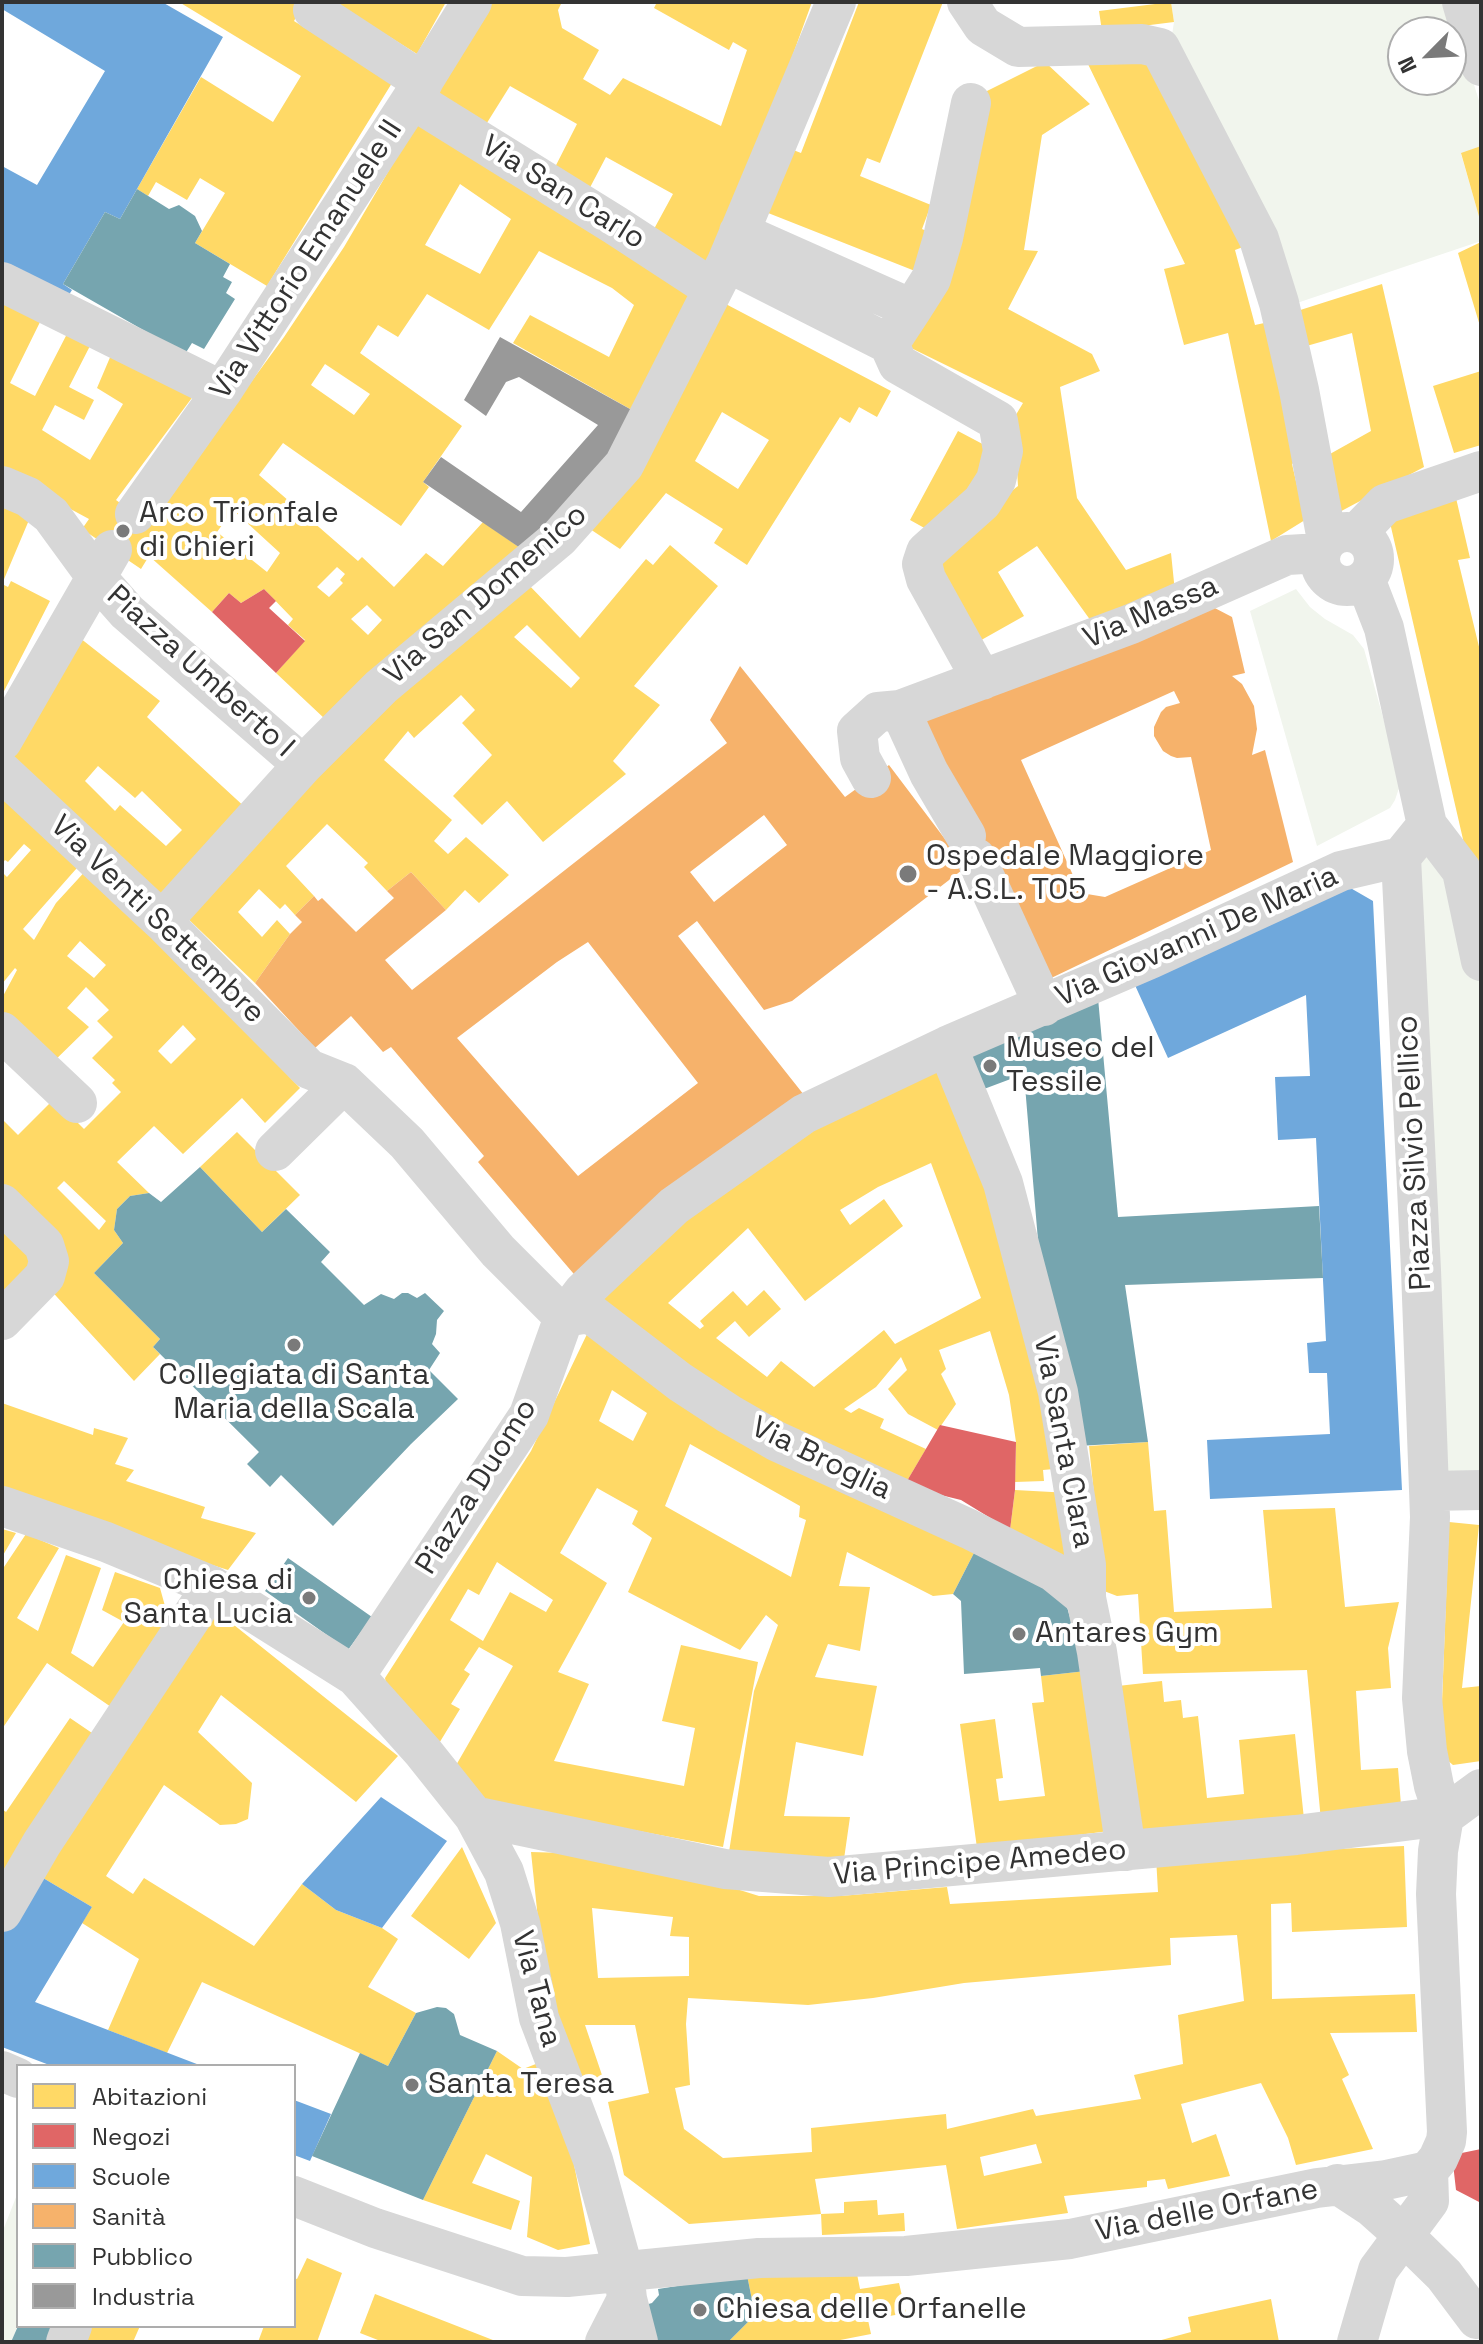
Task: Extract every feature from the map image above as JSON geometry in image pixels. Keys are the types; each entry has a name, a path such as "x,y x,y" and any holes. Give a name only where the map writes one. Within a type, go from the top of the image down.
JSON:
{"street":[{"name":"Via Vittorio Emanuele II","path":"135,514 222,391 472,2"},
{"name":"Via San Domenico","path":"162,921 303,765 381,687 559,538 624,465 726,261 836,2"},
{"path":"967,2 983,26 1018,47 1142,44 1160,48 1259,239 1279,303 1335,542"},
{"name":"Via San Carlo","path":"313,10 417,90 615,225 726,261"},
{"path":"894,354 912,309 931,279 943,238 971,103"},
{"path":"726,261 912,309"},
{"path":"726,261 894,354 998,421 1003,451 996,480 982,502 926,552 922,564 926,579 982,680"},
{"path":"2,282 222,391"},
{"path":"1481,471 1385,504 1335,542 1321,568 1326,577 1342,586 1351,586 1365,579 1384,628 1427,825 1462,871 1481,961"},
{"name":"Piazza Umberto I","path":"2,486 28,497 105,564 127,612 303,765"},
{"name":"Via Massa","path":"871,778 860,758 857,731 878,712 900,710 982,680 1131,624 1287,555 1335,542"},
{"path":"2,741 105,564"},
{"path":"1222,612 1259,567"},
{"path":"900,710 929,773 971,847 1044,1006"},
{"name":"Via Venti Settembre","path":"2,772 327,1076"},
{"path":"1401,857 1427,825"},
{"name":"Via Giovanni De Maria","path":"564,1317 583,1292 674,1206 804,1114 947,1046 1044,1006 1122,958 1341,871 1401,857"},
{"name":"Piazza Silvio Pellico","path":"1401,857 1430,1517 1422,1698 1427,1751 1444,1816"},
{"path":"2,1032 77,1103"},
{"name":"Via Santa Clara","path":"947,1046 1003,1183 1058,1392 1086,1565 1086,1598 1097,1652 1126,1851"},
{"path":"275,1151 327,1076 407,1143 498,1251 564,1317"},
{"path":"2,1204 44,1245 49,1261 45,1276 2,1320"},
{"name":"Via Broglia","path":"564,1317 590,1313 680,1382 765,1435 969,1529 1054,1572 1086,1598"},
{"name":"Piazza Duomo","path":"355,1676 529,1415 564,1317"},
{"path":"1429,1491 1481,1490"},
{"name":"Via Tana","path":"2,1506 106,1542 212,1586 355,1676 423,1752 474,1816 504,1872 520,1923 539,2018 593,2160 638,2342"},
{"path":"2,1912 42,1843 212,1586"},
{"name":"Via Principe Amedeo","path":"474,1816 725,1869 829,1877 1296,1835 1444,1816 1481,1789"},
{"path":"1357,2342 1378,2270 1404,2236 1446,2141 1436,1894 1444,1816"},
{"name":"Via delle Orfane","path":"296,2197 375,2228 522,2276 567,2277 626,2285 759,2258 1084,2250 1292,2207 1337,2184 1386,2180 1428,2186"},
{"path":"1337,2184 1372,2207 1404,2236 1444,2275 1477,2319 1468,2285 1428,2186"},
{"path":"605,2342 626,2285"}],"shaded area":[{"path":"1171,2 1448,2 1452,16 1387,16 1387,96 1467,96 1467,62 1481,107 1481,146 1461,154 1481,223 1481,241 1297,303 1172,35"},
{"path":"1296,589 1310,607 1353,635 1364,649 1401,782 1390,808 1317,846 1250,611"},
{"path":"1427,825 1481,961 1481,1490 1429,1491 1401,857"},
{"path":"16,2197 17,2328 11,2342 2,2342 2,2233"}],"building: Abitazioni":[{"path":"179,2 304,2 294,21 392,83 267,286 195,243 225,193 200,178 187,200 156,182 148,196 137,189 201,77 273,122 301,76"},
{"path":"334,2 446,2 417,54"},
{"path":"484,2 562,2 558,10 562,28 599,50 583,79 610,95 623,78 721,126 747,50 733,42 729,50 654,8 657,2 812,2 759,148 703,276 648,240 673,194 606,157 585,197 550,177 577,124 510,86 480,134 428,101"},
{"path":"859,2 943,2 880,163 867,158 860,176 931,205 922,229 929,232 915,271 758,209 783,146 801,153"},
{"path":"1171,2 1174,22 1102,31 1099,11"},
{"path":"1150,56 1251,244 1235,250 1255,325 1269,322 1298,459 1292,464 1305,520 1271,541 1228,333 1184,345 1164,269 1185,264 1086,60"},
{"path":"1045,62 1090,104 1042,135 1024,250 1038,251 1008,309 1092,354 1100,371 1060,387 1077,498 1126,570 1171,553 1175,592 1096,628 1037,546 998,572 1024,616 976,643 930,555 1018,486 1014,418 1023,403 907,346 985,92"},
{"path":"422,114 694,292 639,414 513,343 530,315 609,357 634,305 612,288 539,251 489,330 427,294 398,337 378,325 360,353 462,426 423,482 429,487 401,526 283,443 259,475 358,561 362,557 394,587 426,553 443,566 483,522 526,552 325,719 276,673 305,640 288,625 293,619 264,589 241,603 229,593 212,612 149,556 141,569 82,529 89,519 2,472 2,299 42,318 10,383 35,396 69,330 92,342 69,387 94,400 84,420 55,405 42,430 90,460 123,404 97,388 114,348 197,391 116,500 148,523 284,337 344,247","holes":["460,184 511,219 480,274 425,245","325,364 370,394 354,415 311,385","233,510 280,553 267,572 217,532","337,567 345,574 340,580 343,583 329,597 317,587","367,605 382,620 368,635 351,619"]},
{"path":"1481,146 1481,219 1480,220 1461,153"},
{"path":"1481,242 1481,326 1480,326 1458,253"},
{"path":"1382,284 1424,467 1332,516 1321,459 1371,431 1352,333 1303,347 1294,312"},
{"path":"722,302 891,391 877,417 859,407 850,423 840,417 747,565 714,543 723,529 666,493 620,549 590,529","holes":["722,412 769,440 738,489 695,461"]},
{"path":"1481,371 1481,445 1454,453 1433,386"},
{"path":"958,431 992,449 964,501 928,530 910,520"},
{"path":"1456,498 1470,558 1458,560 1481,655 1480,913 1388,514"},
{"path":"2,502 29,520 2,584"},
{"path":"670,545 718,586 634,686 660,705 613,761 626,774 543,842 507,801 482,825 453,796 492,755 462,723 475,710 461,695 414,738 408,731 384,760 452,820 434,841 448,854 466,837 509,875 479,903 465,890 446,910 411,872 387,891 364,867 368,863 327,824 286,866 314,896 295,915 285,904 280,909 259,889 238,912 262,937 277,920 290,934 255,983 183,914 381,699 526,582 580,638 646,559 653,565","holes":["527,625 580,678 571,688 514,637"]},
{"path":"11,581 50,601 2,695 2,584 8,587"},
{"path":"80,638 160,701 147,717 248,810 159,908 6,760","holes":["98,766 135,798 142,791 182,830 166,846 120,805 115,811 85,781"]},
{"path":"2,784 84,860 23,929 34,940 56,903 89,867 300,1088 265,1123 242,1098 183,1154 154,1126 117,1162 149,1193 130,1196 117,1209 114,1230 123,1243 94,1273 160,1339 153,1347 160,1354 134,1381 46,1285 2,1196 2,1119 18,1135 54,1099 84,1129 121,1092 112,1083 115,1080 92,1058 113,1037 97,1021 109,1010 86,987 67,1008 89,1027 46,1069 2,1026 2,998 17,970 15,968 2,984 2,872 7,877 31,850 24,844 8,862 5,860 2,864","holes":["80,941 106,965 94,978 67,956","183,1025 196,1039 171,1064 158,1051","64,1181 106,1221 99,1230 57,1188"]},
{"path":"935,1066 975,1143 1065,1468 1043,1470 1044,1481 1015,1482 1016,1442 1009,1395 990,1331 939,1350 946,1369 941,1374 956,1404 938,1430 908,1414 888,1389 907,1370 901,1357 876,1387 844,1409 851,1413 859,1408 884,1419 880,1428 926,1449 904,1486 768,1431 595,1306 719,1188 818,1122","holes":["931,1163 981,1298 895,1344 884,1330 814,1387 781,1361 767,1377 716,1338 735,1321 749,1337 781,1309 764,1290 747,1306 733,1291 700,1321 704,1326 700,1329 668,1303 748,1228 805,1301 903,1226 884,1199 850,1225 840,1210 878,1187"]},
{"path":"237,1132 300,1195 262,1232 200,1167"},
{"path":"2,1211 39,1249 2,1312"},
{"path":"588,1332 975,1551 953,1594 933,1596 847,1552 839,1586 870,1587 860,1651 828,1644 815,1677 877,1686 863,1756 796,1742 784,1816 850,1817 844,1859 729,1852 754,1691 778,1625 766,1615 740,1650 628,1592 652,1538 632,1524 638,1511 597,1488 560,1553 607,1583 558,1672 589,1684 554,1761 684,1786 695,1728 662,1721 681,1645 758,1662 723,1847 486,1802 451,1774 513,1666 479,1647 464,1670 470,1674 451,1704 460,1709 438,1745 387,1688 385,1678 531,1451","holes":["612,1390 647,1413 633,1441 599,1421","690,1444 800,1506 799,1517 806,1520 791,1577 665,1506","497,1562 553,1600 546,1612 510,1592 483,1641 450,1620 468,1589 479,1595"]},
{"path":"2,1403 93,1435 94,1428 128,1438 115,1464 134,1470 126,1481 205,1507 201,1518 256,1533 228,1570 93,1527 2,1493"},
{"path":"1148,1442 1154,1511 1166,1510 1174,1612 1272,1608 1263,1510 1335,1508 1345,1607 1399,1602 1388,1648 1391,1688 1356,1691 1361,1770 1398,1768 1401,1805 1321,1821 1307,1670 1143,1674 1138,1594 1117,1596 1104,1591 1089,1446"},
{"path":"1015,1490 1070,1493 1077,1564 1010,1530"},
{"path":"1449,1522 1479,1525 1462,1688 1481,1686 1481,1761 1453,1765 1440,1754"},
{"path":"2,1529 16,1533 2,1557"},
{"path":"26,1534 59,1548 17,1618 38,1631 66,1555 101,1568 71,1653 93,1667 124,1622 102,1610 115,1572 160,1588 170,1624 114,1709 47,1663 2,1729 2,1570"},
{"path":"214,1609 398,1756 356,1802 221,1695 198,1732 252,1783 248,1819 220,1825 164,1785 106,1876 133,1894 144,1878 254,1946 302,1884 336,1910 382,1928 398,1939 368,1987 416,2013 388,2066 202,1982 167,2053 108,2030 139,1959 82,1923 92,1907 38,1875"},
{"path":"1086,1671 1109,1831 977,1848 960,1724 995,1719 1003,1778 996,1779 999,1801 1045,1796 1032,1703 1044,1702 1041,1676"},
{"path":"1162,1681 1164,1702 1181,1700 1183,1718 1198,1716 1207,1798 1244,1794 1239,1740 1295,1734 1304,1819 1132,1837 1109,1687"},
{"path":"70,1718 95,1735 2,1874 2,1809 6,1812"},
{"path":"1404,1846 1407,1927 1292,1932 1291,1903 1271,1904 1272,1999 1415,1994 1417,2032 1330,2033 1349,2075 1342,2079 1373,2149 1296,2165 1288,2138 1261,2083 1181,2104 1192,2143 1216,2134 1230,2176 1168,2189 1165,2179 1147,2181 1147,2187 1064,2196 1068,2213 957,2229 946,2165 815,2179 821,2214 689,2224 624,2175 608,2102 649,2093 635,2025 585,2025 603,2078 575,2086 549,2025 531,1852 598,1854 698,1877 759,1896 840,1896 947,1887 950,1904 1158,1892 1156,1857","holes":["592,1908 673,1917 670,1936 689,1937 689,1976 598,1978","1237,1935 1244,2001 1178,2015 1183,2064 1134,2075 1141,2099 1036,2116 1033,2109 947,2129 946,2114 811,2128 812,2152 723,2158 684,2129 675,2088 690,2085 686,2024 688,1998 808,2005 964,1983 1171,1965 1170,1938","1036,2144 1042,2163 984,2176 980,2157"]},
{"path":"462,1847 496,1923 469,1959 411,1916"},
{"path":"497,2051 523,2069 546,2060 560,2095 590,2244 558,2250 527,2237 532,2177 486,2154 472,2183 520,2201 511,2230 423,2200"},
{"path":"877,2200 878,2215 904,2213 905,2231 822,2235 821,2214 844,2213 844,2202"},
{"path":"307,2258 342,2273 317,2342 258,2342 263,2328 296,2328 297,2279"},
{"path":"857,2274 860,2289 899,2283 906,2313 868,2320 871,2334 830,2342 728,2342 755,2315 747,2275"},
{"path":"375,2294 498,2342 383,2342 360,2333"},
{"path":"1271,2299 1279,2342 1154,2342 1191,2332 1188,2317"},
{"path":"84,2328 139,2328 133,2342 78,2342"}],"building: Negozi":[{"path":"264,589 276,601 269,608 305,641 276,673 212,612 229,593 241,603"},
{"path":"940,1425 1016,1442 1010,1530 961,1500 904,1486"},
{"path":"1481,2149 1481,2203 1456,2190 1452,2155"}],"building: Scuole":[{"path":"2,2 162,2 223,37 120,219 105,212 63,284 72,290 63,304 2,269 2,166 37,185 105,71 2,9"},
{"path":"1347,886 1373,901 1402,1490 1210,1499 1207,1440 1330,1434 1327,1373 1309,1373 1307,1343 1326,1341 1316,1138 1278,1140 1275,1077 1310,1076 1306,995 1168,1058 1134,983"},
{"path":"381,1797 447,1841 382,1928 336,1910 302,1884"},
{"path":"38,1875 92,1907 35,2002 197,2064 47,2064 2,2047 2,1934"},
{"path":"296,2101 331,2114 310,2161 296,2156"}],"building: Sanità":[{"path":"1209,605 1232,617 1245,673 1232,676 1242,684 1254,706 1257,729 1252,755 1265,750 1293,862 1045,981 966,867 792,1001 764,1010 697,921 678,936 804,1095 579,1280 478,1162 484,1156 391,1047 383,1052 351,1016 315,1048 255,983 302,922 295,915 314,896 318,901 322,898 356,932 394,898 387,891 411,872 446,910 385,960 412,990 727,743 710,720 740,666 845,797 889,765 951,847 916,723","holes":["1174,691 1180,703 1161,712 1154,727 1154,736 1163,751 1171,756 1191,757 1211,850 1105,897 1081,893 1021,760","764,815 787,845 714,902 690,872","588,942 698,1083 578,1176 457,1038"]}],"building: Pubblico":[{"path":"137,189 169,209 179,205 195,216 202,231 195,243 230,264 223,277 232,282 226,293 235,299 204,349 192,343 185,354 63,284 105,212 120,219"},
{"path":"1098,998 1118,1217 1319,1206 1323,1278 1125,1285 1148,1442 1077,1446 1042,1288 1024,1074 976,1092 961,1052"},
{"name":"Collegiata di Santa Maria della Scala","path":"200,1167 262,1232 286,1209 330,1252 321,1262 364,1305 381,1294 394,1299 402,1293 417,1298 425,1293 444,1311 437,1320 432,1344 440,1353 429,1370 458,1399 333,1526 281,1475 270,1487 247,1464 259,1452 153,1347 160,1339 94,1273 123,1243 114,1230 117,1209 130,1196 149,1193 161,1202"},
{"name":"Antares Gym","path":"975,1551 1061,1587 1086,1671 1041,1676 1040,1668 964,1674 961,1601 953,1594"},
{"name":"Chiesa di Santa Lucia","path":"288,1558 372,1617 348,1650 265,1591"},
{"name":"Santa Teresa","path":"437,2007 446,2008 454,2014 460,2035 497,2051 423,2200 312,2156 360,2053 388,2066 416,2013"},
{"name":"Chiesa delle Orfanelle","path":"747,2275 755,2315 729,2341 654,2342 645,2305 652,2303 659,2295 658,2289"},
{"path":"17,2328 57,2328 51,2342 11,2342"}],"building: Industria":[{"path":"500,337 639,414 618,446 526,552 423,482 441,457 521,512 598,425 519,377 506,382 486,416 464,400"}],"place":[{"name":"Arco Trionfale di Chieri","path":"123,531"},
{"name":"Ospedale Maggiore - A.S.L. TO5","path":"908,874"},
{"name":"Museo del Tessile","path":"990,1066"},
{"name":"Collegiata di Santa Maria della Scala","path":"294,1345"},
{"name":"Chiesa di Santa Lucia","path":"309,1598"},
{"name":"Antares Gym","path":"1019,1634"},
{"name":"Santa Teresa","path":"412,2085"},
{"name":"Chiesa delle Orfanelle","path":"700,2310"}]}
